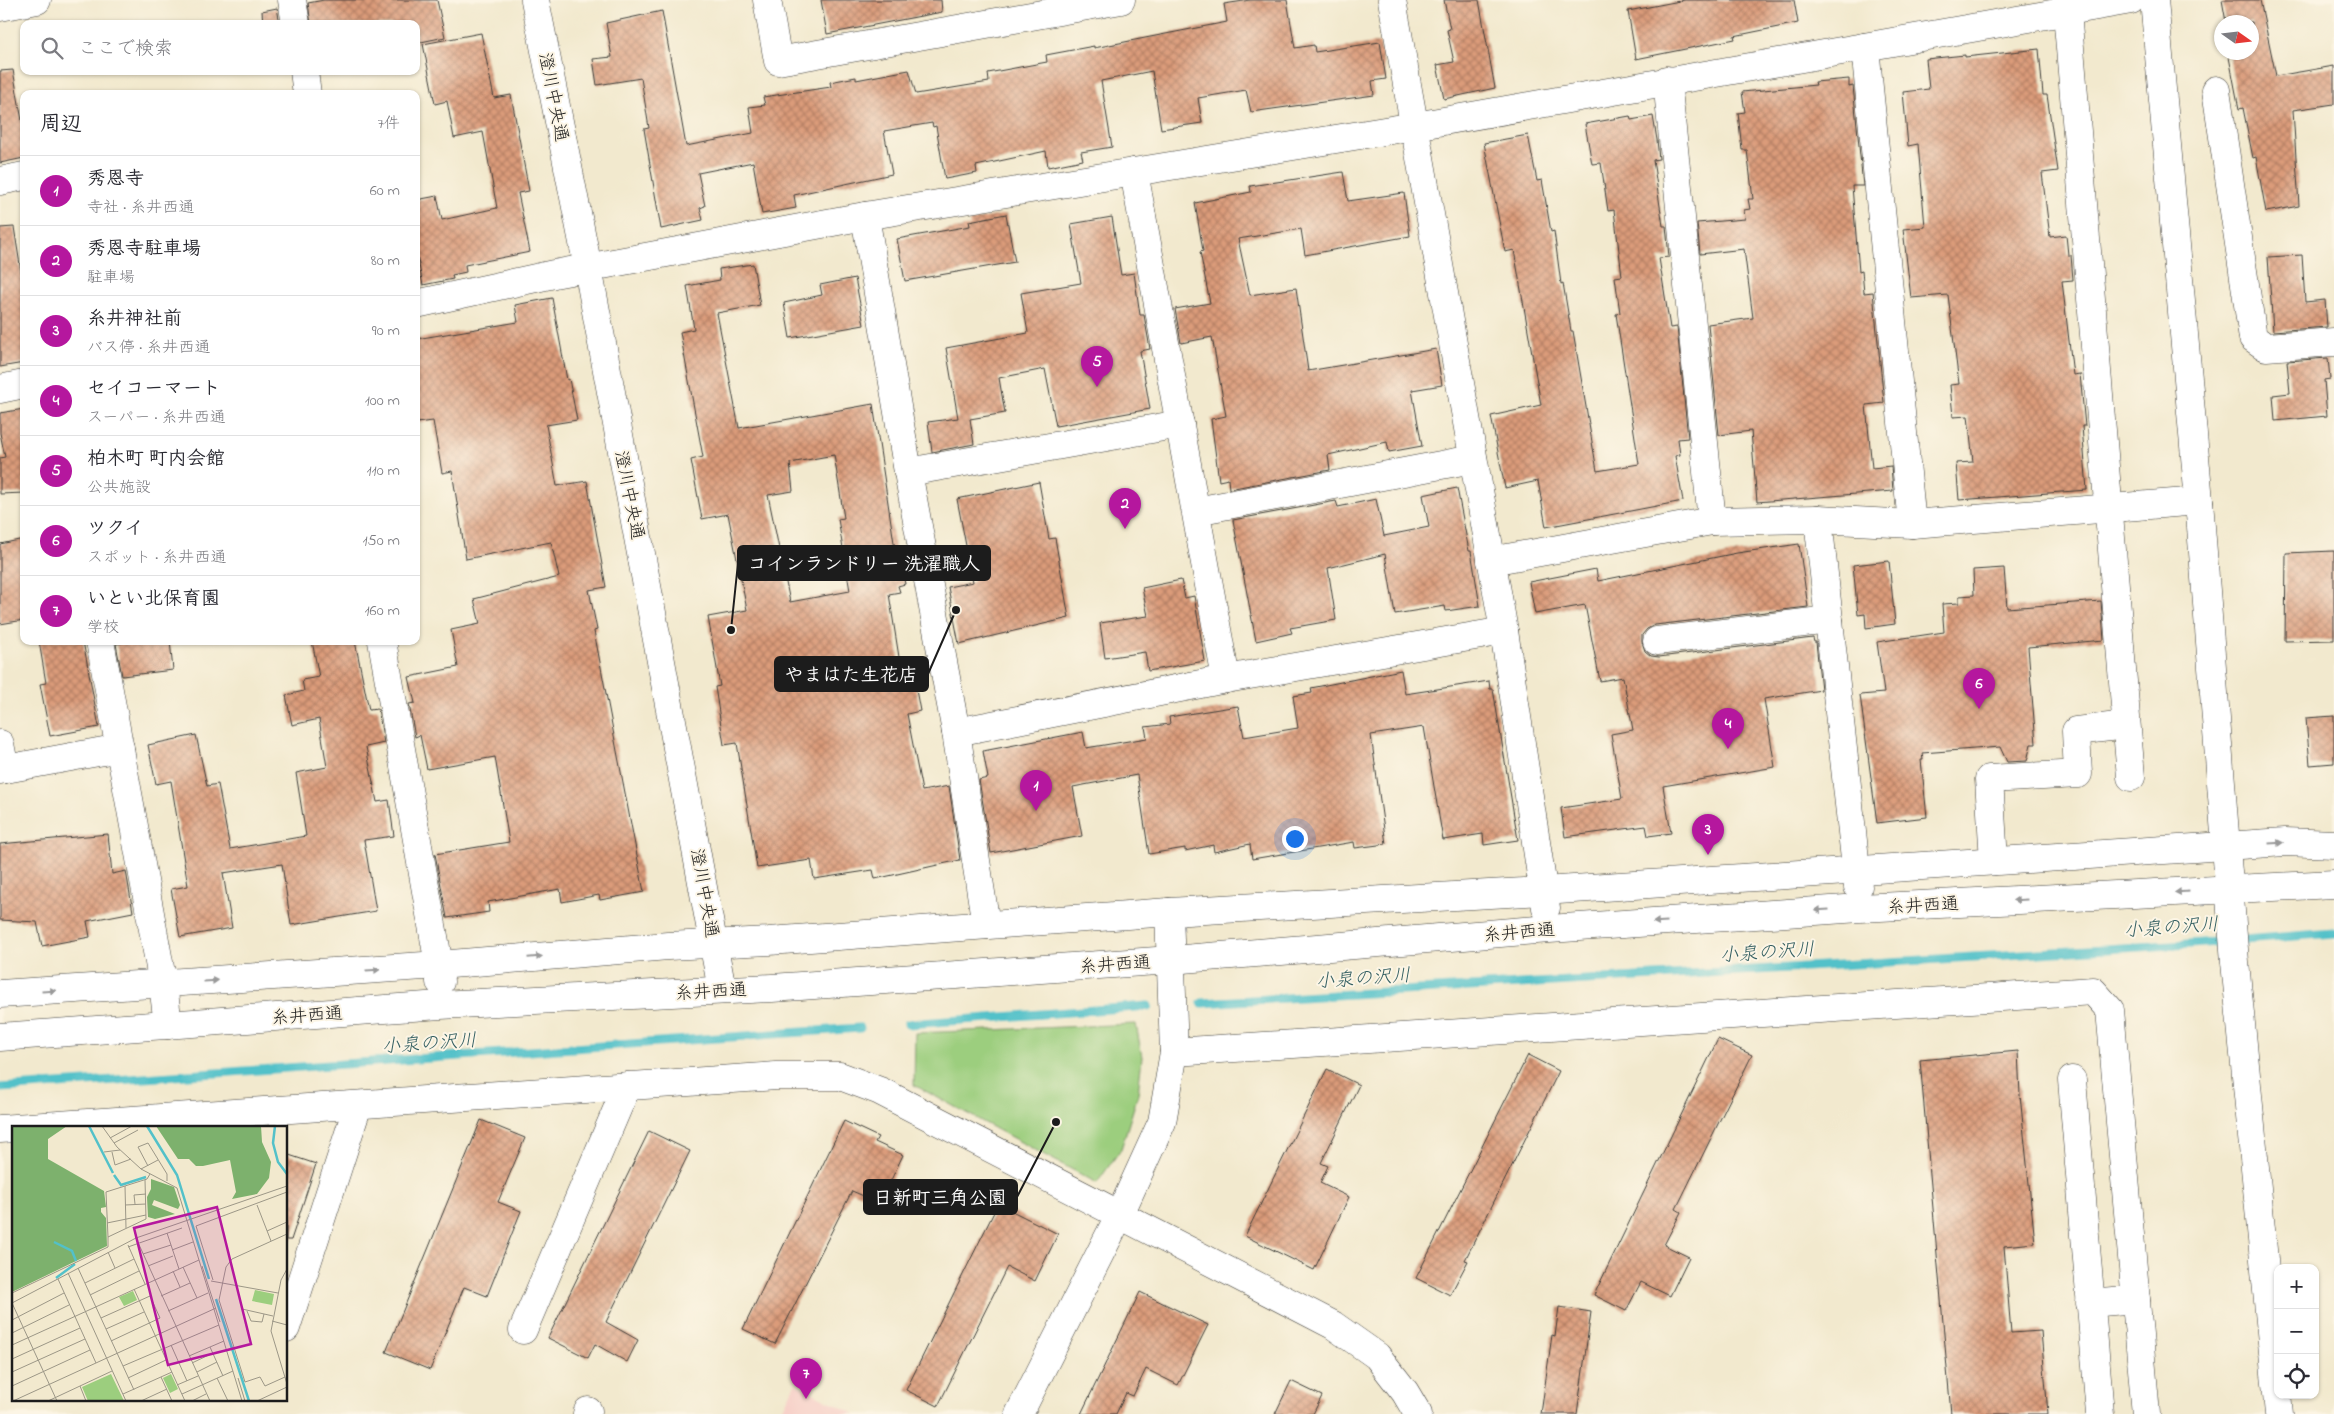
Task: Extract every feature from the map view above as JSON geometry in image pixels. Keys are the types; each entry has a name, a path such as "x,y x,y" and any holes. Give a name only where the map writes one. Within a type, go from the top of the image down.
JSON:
{"street":[{"path":"0,7 37,0"},
{"path":"292,0 295,20"},
{"name":"澄川中央通","path":"535,0 588,268 722,990"},
{"path":"767,0 778,61 1121,0"},
{"path":"1392,0 1472,460 1504,631 1549,929"},
{"path":"420,303 588,268 865,216 1415,126 1667,80 1865,47 2066,6 2131,0"},
{"path":"2154,0 2199,501 2232,920 2279,1414"},
{"path":"2066,6 2131,778"},
{"path":"1865,47 1912,524"},
{"path":"305,75 307,90"},
{"path":"1667,80 1712,521"},
{"path":"2216,90 2254,338 2266,347 2334,342"},
{"path":"1134,172 1226,679"},
{"path":"0,181 20,177"},
{"path":"865,216 908,472 956,732 986,925"},
{"path":"0,389 20,385"},
{"path":"908,472 1180,424"},
{"path":"1196,511 1472,460"},
{"path":"1491,561 1712,521 1818,519 1912,524 2199,501"},
{"path":"1818,519 1860,908"},
{"path":"1657,640 1829,620"},
{"path":"956,732 1226,679 1504,631"},
{"path":"101,645 168,1025"},
{"path":"383,645 439,965 440,1005"},
{"path":"1994,861 1989,779 2078,774 2076,731 2126,725"},
{"path":"2,761 120,748"},
{"path":"0,994 439,965 1169,912 1543,891 2285,842 2334,844"},
{"name":"糸井西通","path":"0,1037 440,1005 722,990 1171,960 1549,929 1860,908 2334,884"},
{"path":"1019,1414 1120,1214 1162,1122 1174,1052 1169,912"},
{"path":"1174,1052 2093,991 2110,1010 2146,1414"},
{"path":"65,1126 234,1120 358,1104 776,1076 840,1076 880,1091 1333,1325 1377,1356 1405,1392 1418,1414"},
{"path":"2072,1080 2100,1414"},
{"path":"523,1330 627,1086"},
{"path":"288,1322 358,1104"},
{"path":"2090,1302 2136,1299"}],"shaded area":[{"path":"795,1384 855,1414 780,1414"}],"green space":[{"path":"1136,1024 1142,1057 1138,1094 1121,1149 1097,1183 914,1085 915,1033"}],"building":[{"path":"324,0 437,0 445,37 420,42 420,20 310,20 308,3"},
{"path":"821,0 941,0 942,12 827,34"},
{"path":"1250,0 1287,0 1295,48 1314,45 1315,52 1380,42 1386,79 1372,81 1374,95 1251,112 1246,90 1198,98 1202,123 1161,129 1152,71 1101,81 1112,147 1081,152 1083,160 1048,167 1046,151 976,166 977,173 945,179 936,126 933,127 932,123 884,131 892,174 794,195 796,208 762,214 753,162 698,173 705,206 700,208 703,220 661,229 644,129 649,128 641,78 597,85 593,59 612,57 606,23 662,11 686,146 753,133 749,107 765,105 763,97 831,87 830,82 856,77 856,80 909,70 916,94 989,82 988,73 1047,62 1046,55 1094,46 1094,48 1227,22 1224,4"},
{"path":"1444,0 1479,0 1495,88 1444,99 1437,65 1454,62 1447,30 1450,29"},
{"path":"1685,0 1794,0 1798,23 1734,36 1735,39 1636,59 1628,11"},
{"path":"2222,0 2260,0 2276,76 2334,66 2334,104 2293,110 2299,206 2266,212 2256,157 2253,158 2243,108 2239,109 2230,60 2259,60 2259,15 2225,15"},
{"path":"277,8 279,20 263,20 262,11"},
{"path":"481,33 494,98 511,95 529,191 518,193 530,252 465,265 466,272 452,275 453,279 423,285 420,270 420,199 437,196 442,220 497,208 483,132 454,138 447,101 435,104 423,44"},
{"path":"2039,49 2043,95 2047,95 2058,171 2042,173 2050,237 2066,235 2068,255 2071,255 2073,280 2062,281 2073,375 2080,374 2085,426 2082,426 2087,490 1959,500 1956,463 1973,462 1968,416 1953,417 1950,385 1959,384 1948,295 1911,298 1903,229 1925,227 1918,144 1908,146 1903,92 1929,89 1926,59"},
{"path":"13,70 20,109 20,159 0,163 0,71"},
{"path":"1849,79 1849,87 1853,86 1863,186 1852,186 1859,272 1862,271 1864,293 1873,292 1884,403 1866,405 1872,468 1891,466 1893,491 1757,502 1751,431 1719,435 1708,324 1753,318 1744,249 1700,254 1697,223 1745,219 1744,210 1750,209 1748,199 1753,199 1747,150 1742,150 1738,113 1745,112 1742,92 1816,85 1815,82"},
{"path":"1630,116 1631,120 1653,116 1657,140 1659,159 1653,160 1663,226 1666,226 1669,257 1659,258 1670,328 1677,327 1688,438 1678,439 1680,455 1675,456 1683,501 1546,527 1538,481 1505,488 1491,416 1541,405 1514,250 1505,252 1484,143 1528,135 1537,181 1542,180 1551,232 1554,231 1561,284 1563,283 1571,331 1573,331 1597,471 1639,464 1616,314 1620,313 1615,277 1622,276 1614,210 1608,211 1601,163 1592,164 1585,124"},
{"path":"1343,172 1348,201 1404,193 1410,236 1305,255 1301,229 1238,239 1250,295 1296,288 1308,371 1436,349 1442,385 1412,390 1422,446 1389,452 1387,442 1328,455 1330,470 1229,489 1228,479 1219,481 1211,419 1226,416 1212,337 1181,343 1175,309 1210,303 1200,252 1203,251 1195,203 1251,192 1250,186"},
{"path":"1006,214 1015,262 905,281 897,239 970,226 969,221"},
{"path":"1112,217 1121,275 1134,273 1140,315 1144,315 1150,349 1140,351 1150,409 1056,426 1045,369 999,378 1005,413 970,419 974,444 932,452 928,422 958,418 946,348 1028,333 1021,293 1081,283 1071,224"},
{"path":"14,227 20,265 20,364 0,367 0,228"},
{"path":"2302,255 2305,302 2325,300 2327,327 2273,331 2268,257"},
{"path":"753,264 760,305 717,313 739,428 873,404 896,556 899,556 905,584 898,586 900,592 889,594 902,676 913,674 920,711 907,714 922,791 949,786 960,860 875,879 873,870 814,879 811,860 757,868 737,743 724,745 715,687 720,686 708,617 747,610 728,514 702,519 691,460 703,457 680,332 694,329 687,286 720,280 719,269","holes":["834,455 844,518 838,519 850,591 790,602 768,495 793,491 790,463"]},
{"path":"855,278 864,325 790,338 784,303 822,295 820,285"},
{"path":"552,298 567,380 569,379 577,420 546,425 557,486 587,481 606,587 589,590 597,630 594,631 644,892 600,900 599,895 562,902 560,889 488,902 489,912 447,918 435,854 509,842 495,757 427,769 420,735 415,737 409,704 415,703 409,677 458,667 451,630 480,624 474,599 559,577 551,542 466,559 452,471 442,473 433,421 420,423 420,338 518,322 515,305"},
{"path":"2328,358 2330,379 2324,380 2327,416 2275,421 2273,395 2290,393 2287,361"},
{"path":"20,410 20,493 0,494 0,458 5,457 0,433 0,413"},
{"path":"1039,482 1049,539 1055,538 1069,618 959,644 948,587 973,582 957,499"},
{"path":"1457,488 1469,551 1471,551 1480,606 1446,611 1445,606 1395,614 1385,554 1328,568 1336,620 1290,628 1292,633 1256,641 1233,520 1336,501 1338,507 1376,499 1384,536 1429,527 1423,495"},
{"path":"20,540 20,621 0,624 0,544"},
{"path":"1799,544 1808,607 1655,625 1647,629 1642,635 1645,651 1651,656 1659,657 1813,638 1814,642 1816,642 1821,690 1764,699 1775,767 1663,786 1671,833 1648,836 1646,826 1565,837 1561,808 1622,799 1611,734 1633,730 1623,677 1600,681 1585,605 1535,614 1529,582 1596,569 1598,581 1737,553"},
{"path":"2334,551 2334,640 2285,641 2286,553"},
{"path":"1889,561 1895,624 1866,628 1865,614 1858,615 1853,565"},
{"path":"2004,568 2007,608 2101,601 2104,640 2028,647 2036,744 2031,744 2027,761 2007,762 2000,747 1922,753 1923,760 1921,760 1927,817 1877,823 1860,695 1884,693 1877,642 1944,632 1942,604 1959,603 1959,596 1974,595 1973,570"},
{"path":"1181,580 1185,598 1194,596 1205,661 1148,671 1145,652 1105,658 1100,623 1148,616 1142,588"},
{"path":"40,645 84,645 99,727 50,736 40,684 46,683"},
{"path":"116,645 170,645 173,670 122,676"},
{"path":"313,645 356,645 369,710 378,709 384,743 366,747 377,802 389,800 394,836 364,840 376,911 291,925 282,864 223,873 232,928 180,937 171,889 188,886 171,781 156,784 148,745 196,735 207,786 218,784 230,849 306,836 296,773 327,767 319,719 292,725 286,695 304,691 302,680 319,677"},
{"path":"1401,670 1405,694 1489,681 1490,689 1493,689 1518,840 1484,845 1483,834 1443,840 1424,727 1371,735 1386,844 1355,848 1354,842 1252,859 1250,844 1214,852 1213,845 1185,851 1185,848 1149,854 1137,775 1073,787 1082,836 991,853 979,780 988,778 983,751 1083,732 1086,748 1147,738 1145,727 1170,724 1169,717 1238,706 1244,737 1298,728 1293,696 1312,693 1311,688"},
{"path":"2334,716 2334,763 2310,765 2306,718"},
{"path":"108,834 112,874 126,871 133,912 87,921 90,937 42,946 37,922 0,920 0,844"},
{"path":"1718,1039 1752,1055 1676,1209 1681,1212 1664,1245 1689,1257 1670,1296 1641,1282 1626,1311 1594,1295"},
{"path":"2018,1051 2020,1095 2035,1243 2004,1246 2011,1333 2041,1331 2048,1414 1951,1414 1920,1060"},
{"path":"1528,1055 1559,1071 1465,1260 1468,1261 1450,1295 1416,1278"},
{"path":"1327,1069 1359,1085 1321,1163 1328,1166 1320,1183 1349,1197 1314,1270 1245,1236"},
{"path":"481,1120 525,1138 498,1202 521,1211 487,1296 464,1287 430,1370 386,1352"},
{"path":"844,1121 878,1137 875,1142 903,1155 880,1203 852,1191 775,1344 743,1329"},
{"path":"649,1131 690,1151 606,1322 638,1340 627,1362 595,1344 588,1358 548,1338"},
{"path":"288,1155 316,1164 291,1240 288,1240"},
{"path":"998,1204 1058,1234 1035,1281 1007,1267 938,1406 906,1390"},
{"path":"1140,1292 1208,1325 1178,1385 1146,1369 1133,1396 1126,1393 1116,1414 1081,1414"},
{"path":"1559,1307 1591,1312 1577,1414 1541,1414 1552,1335 1555,1336"},
{"path":"1291,1381 1322,1396 1313,1414 1275,1414"}],"waterway":[{"name":"小泉の沢川","path":"1202,1003 2190,944 2334,933"},
{"name":"小泉の沢川","path":"908,1024 1148,1006"},
{"name":"小泉の沢川","path":"0,1088 860,1028"}],"place":[{"name":"柏木町 町内会館","path":"1097,387"},
{"name":"秀恩寺駐車場","path":"1125,529"},
{"name":"やまはた生花店","path":"956,610"},
{"name":"コインランドリー 洗濯職人","path":"731,630"},
{"name":"ツクイ","path":"1979,709"},
{"name":"セイコーマート","path":"1728,749"},
{"name":"秀恩寺","path":"1036,811"},
{"name":"糸井神社前","path":"1708,855"},
{"name":"日新町三角公園","path":"1056,1122"},
{"name":"いとい北保育園","path":"806,1399"}]}
